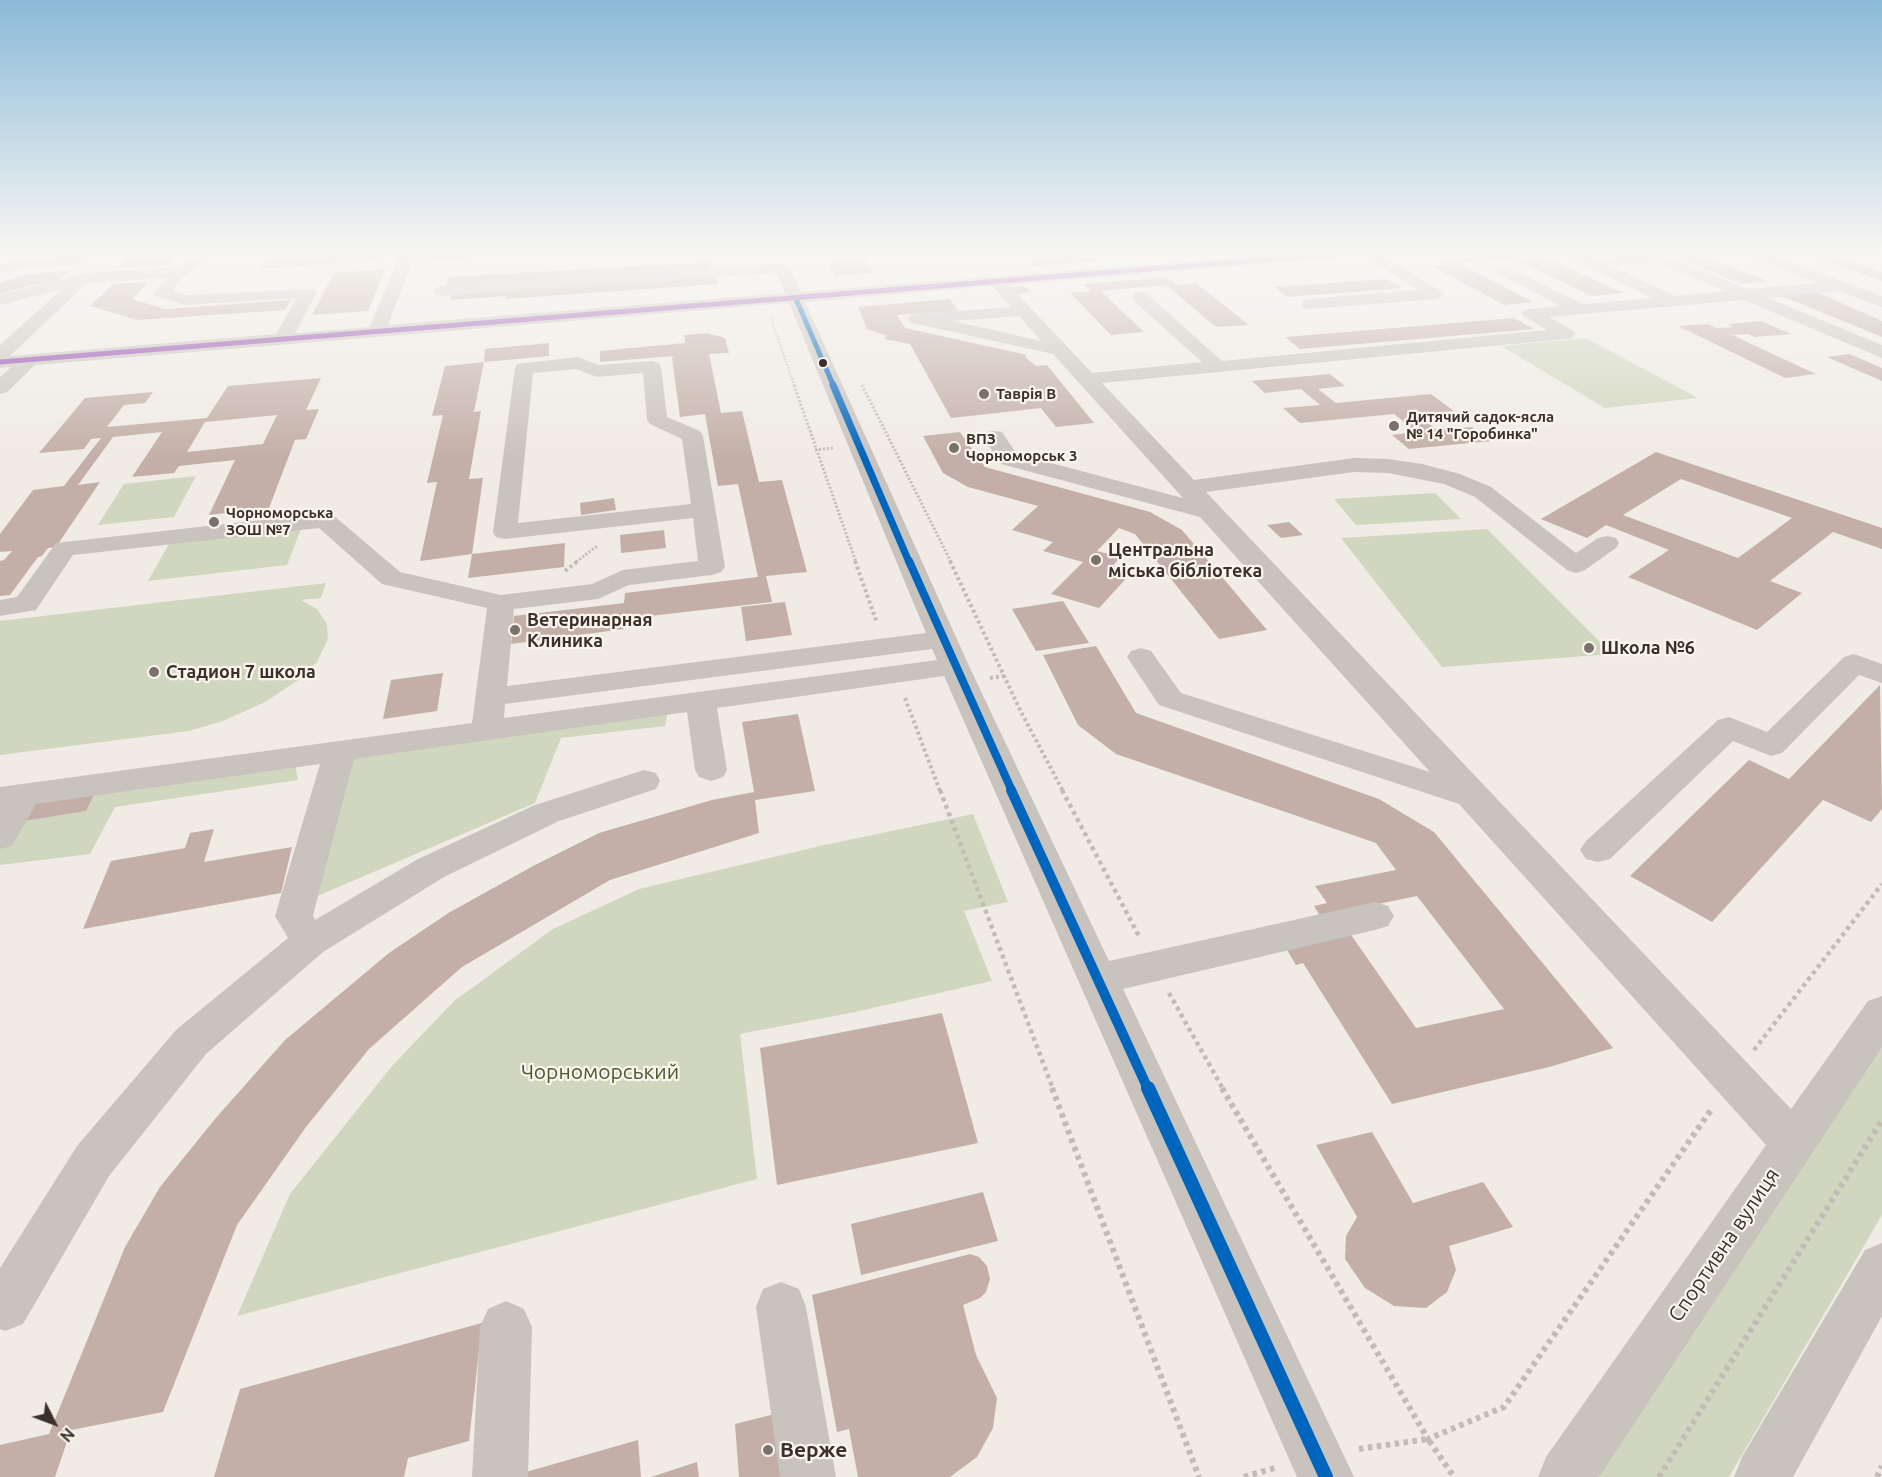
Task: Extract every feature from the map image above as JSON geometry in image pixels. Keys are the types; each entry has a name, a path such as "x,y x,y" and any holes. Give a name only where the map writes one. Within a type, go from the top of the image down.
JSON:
{"street":[{"path":"0,355 38,320"},
{"path":"287,332 294,320"},
{"path":"377,332 382,320"},
{"path":"0,362 117,353 131,337 287,332 377,332 529,320"},
{"path":"0,608 26,604 65,548 324,520 391,578 514,602 598,591 623,578 712,567 692,436 657,420 651,367 597,371 578,347 578,320"},
{"path":"805,320 948,652 1326,1477"},
{"path":"921,320 1059,350"},
{"path":"1031,320 1794,1143"},
{"path":"1166,320 1218,367"},
{"path":"1086,379 1566,334 1541,320"},
{"path":"1807,320 1882,352"},
{"path":"578,347 524,368 505,532 703,510"},
{"path":"0,388 30,359"},
{"path":"994,436 1009,459 1209,512"},
{"path":"1187,488 1354,465 1389,466 1452,479 1483,492 1576,565 1607,543"},
{"path":"487,731 491,697 514,602"},
{"path":"491,697 891,660 948,652"},
{"path":"1141,657 1170,699 1473,798"},
{"path":"0,837 12,797 701,701 891,660"},
{"path":"1598,850 1729,727 1772,746 1854,663 1882,674"},
{"path":"701,701 711,770"},
{"path":"309,942 294,915 340,752"},
{"path":"5,1306 93,1161 191,1042 309,942 431,868 547,813 644,781"},
{"path":"1098,979 1375,916"},
{"name":"Спортивна вулиця","path":"1566,1477 1882,1013"},
{"path":"1762,1477 1877,1293"},
{"path":"781,1307 808,1477"},
{"path":"500,1477 506,1327"}],"path":[{"path":"772,320 891,660 1199,1477"},
{"path":"862,383 940,539 1021,712 1191,1035 1428,1439 1504,1407 1733,1078 1882,884"},
{"path":"514,602 635,518"},
{"path":"1659,1477 1882,1120"},
{"path":"1877,1477 1882,1466"}],"green space":[{"path":"1586,338 1698,398 1605,408 1501,346"},
{"path":"196,476 174,517 98,525 124,484"},
{"path":"1435,493 1461,519 1356,525 1334,499"},
{"path":"301,529 287,565 148,581 169,544"},
{"path":"1487,529 1612,654 1442,667 1341,538"},
{"name":"Стадион 7 школа","path":"326,583 321,598 301,600 317,609 327,624 328,639 317,662 297,681 265,702 223,721 189,731 0,755 0,621"},
{"path":"669,706 665,726 561,738 535,803 294,906 340,751"},
{"path":"295,763 298,780 115,807 90,854 0,865 0,836 17,798 27,821 86,811 97,789"},
{"name":"Чорноморський","path":"973,814 1008,902 964,911 992,981 855,1012 740,1034 757,1179 237,1316 290,1194 392,1066 454,1001 553,929 639,889 820,846"},
{"path":"1882,1041 1882,1215 1729,1477 1601,1477 1596,1473"}],"building":[{"path":"863,320 900,320 905,328 1027,355 1025,357 1036,366 1047,365 1094,423 1056,427 1041,408 951,418 910,344 884,339 887,336 867,329"},
{"path":"1096,320 1131,320 1144,332 1111,335"},
{"path":"1208,320 1243,320 1249,325 1216,327"},
{"path":"1491,320 1518,320 1534,329 1300,349 1285,337"},
{"path":"1840,320 1880,320 1882,321 1882,337"},
{"path":"1761,321 1791,334 1755,337 1747,334 1732,335 1816,374 1785,378 1678,326 1707,324 1717,328 1733,327 1728,324"},
{"path":"707,333 725,338 729,353 709,354 721,413 742,411 759,482 782,480 807,572 766,576 772,602 624,619 624,629 511,644 514,616 624,603 625,593 758,577 738,484 718,486 705,414 680,417 672,358 674,356 600,362 600,351 685,343 684,335"},
{"path":"549,343 549,356 484,362 485,349"},
{"path":"1849,354 1882,368 1882,381 1827,357"},
{"path":"484,362 474,412 481,411 469,479 483,478 472,554 420,561 437,482 427,483 443,415 432,416 445,366"},
{"path":"1330,374 1345,386 1318,389 1336,403 1431,394 1454,411 1416,414 1437,430 1472,427 1491,441 1409,449 1392,435 1417,432 1394,414 1300,423 1283,408 1320,405 1301,389 1265,393 1252,381"},
{"path":"321,378 306,410 319,409 306,439 295,440 269,508 209,515 235,460 179,466 174,473 132,477 162,432 113,437 78,485 100,482 56,547 48,548 42,556 38,557 10,595 0,596 0,561 12,551 0,552 0,534 33,490 64,486 101,438 91,439 84,449 39,453 85,398 153,392 145,403 124,405 107,427 207,418 228,386","holes":["277,415 263,444 187,452 205,422"]},
{"path":"960,432 985,467 1150,512 1182,530 1267,630 1219,639 1135,534 1119,528 1097,551 1120,557 1113,566 1133,571 1099,608 1051,594 1083,562 1043,551 1053,542 1012,530 1038,506 968,487 943,473 923,436"},
{"path":"1656,452 1882,528 1882,549 1833,532 1770,581 1802,593 1757,630 1628,577 1669,550 1606,525 1587,538 1541,519","holes":["1681,479 1792,518 1738,558 1623,515"]},
{"path":"614,498 616,510 581,515 580,503"},
{"path":"1289,522 1303,535 1281,538 1267,525"},
{"path":"664,530 666,548 621,553 620,535"},
{"path":"565,543 564,567 468,578 472,554"},
{"path":"1063,601 1089,643 1036,651 1012,609"},
{"path":"785,602 792,635 746,641 741,607"},
{"path":"1096,646 1136,713 1379,799 1434,832 1613,1048 1549,1067 1392,1104 1303,963 1296,965 1284,945 1349,932 1416,1028 1504,1009 1417,896 1320,916 1314,906 1327,903 1315,886 1396,870 1376,843 1116,754 1078,725 1043,655"},
{"path":"443,673 437,711 383,719 391,680"},
{"path":"1880,685 1882,809 1871,822 1823,800 1712,922 1630,876 1749,760 1789,779"},
{"path":"798,714 815,791 755,800 759,833 610,880 462,967 369,1049 306,1127 237,1225 163,1412 71,1430 55,1477 0,1477 0,1445 49,1434 125,1247 160,1187 215,1119 285,1040 389,953 450,912 535,865 599,833 712,800 754,792 742,722"},
{"path":"97,789 86,811 26,821 36,800"},
{"path":"214,829 204,862 292,847 281,893 83,929 111,861 185,848 190,833"},
{"path":"942,1013 978,1143 777,1185 760,1048"},
{"path":"1372,1132 1413,1203 1483,1182 1513,1227 1449,1246 1456,1270 1447,1292 1426,1308 1394,1306 1365,1288 1345,1259 1346,1236 1357,1217 1316,1145"},
{"path":"983,1192 998,1241 861,1275 851,1224"},
{"path":"970,1254 979,1257 987,1266 990,1279 986,1292 980,1298 963,1305 976,1355 997,1398 993,1428 977,1457 950,1477 858,1477 849,1429 837,1432 812,1295"},
{"path":"482,1323 469,1441 408,1458 404,1477 214,1477 240,1389"},
{"name":"Верже","path":"795,1409 803,1477 739,1477 735,1424"},
{"path":"638,1440 641,1477 512,1477 512,1476"},
{"path":"697,1462 699,1477 651,1477"}],"transit line":[{"path":"0,362 519,320"},
{"path":"805,320 954,666 1326,1477"}],"place":[{"name":"Таврія В","path":"984,394"},
{"name":"Дитячий садок-ясла № 14 \"Горобинка\"","path":"1394,426"},
{"name":"ВПЗ Чорноморськ 3","path":"954,448"},
{"name":"Чорноморська ЗОШ №7","path":"214,522"},
{"name":"Центральна міська бібліотека","path":"1096,560"},
{"name":"Ветеринарная Клиника","path":"515,630"},
{"name":"Школа №6","path":"1589,648"},
{"name":"Стадион 7 школа","path":"154,672"},
{"name":"Верже","path":"768,1450"}]}
